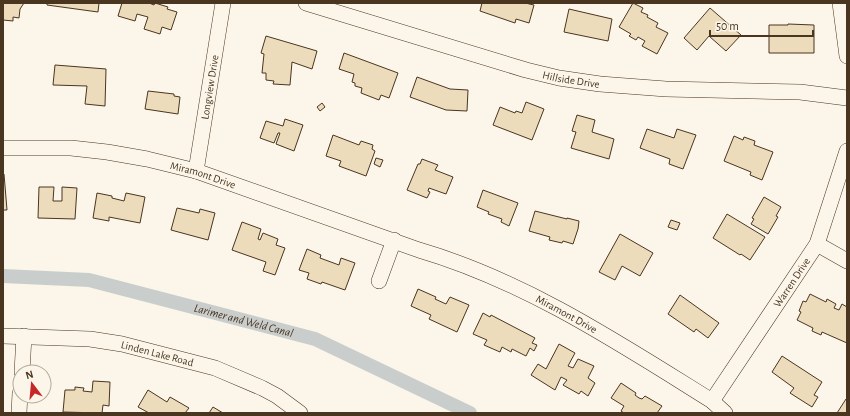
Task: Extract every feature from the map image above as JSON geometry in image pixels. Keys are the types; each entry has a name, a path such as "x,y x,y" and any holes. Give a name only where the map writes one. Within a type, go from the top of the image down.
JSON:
{"street":[{"name":"Longview Drive","path":"196,171 223,3"},
{"name":"Hillside Drive","path":"306,3 526,70 559,78 600,84 666,89 800,92 847,98"},
{"path":"840,3 847,56"},
{"name":"Miramont Drive","path":"3,148 71,148 148,159 196,171 394,240 482,273 547,302 596,329 712,401 725,413"},
{"name":"Warren Drive","path":"712,401 817,244 847,151"},
{"path":"379,281 394,240"},
{"path":"817,244 847,261"},
{"name":"Linden Lake Road","path":"3,336 90,339 122,344 215,368 262,388 277,396 300,413"},
{"path":"22,364 24,336"}],"building":[{"path":"3,3 24,3 20,9 19,18 13,17 13,21 3,20"},
{"path":"47,3 99,3 98,12 47,5"},
{"path":"122,3 149,3 154,5 155,3 168,7 167,9 177,12 171,30 162,27 160,34 144,29 148,17 137,14 135,21 118,16"},
{"path":"482,3 525,3 534,5 529,23 516,19 515,23 480,11"},
{"path":"633,3 643,8 641,12 648,15 647,17 658,23 656,27 668,33 657,54 642,46 645,41 638,37 636,40 629,36 631,34 619,27"},
{"path":"710,8 741,35 726,51 709,36 697,50 684,38"},
{"path":"569,9 612,19 608,41 564,32"},
{"path":"769,25 814,25 814,53 769,53"},
{"path":"266,36 317,51 312,69 292,62 290,85 273,84 274,81 266,80 266,73 262,73 264,54 261,53"},
{"path":"344,53 398,73 389,98 381,95 379,100 361,93 362,88 355,86 355,83 352,82 354,74 339,69"},
{"path":"55,65 106,69 105,106 85,104 87,86 53,85"},
{"path":"417,77 450,89 468,90 467,111 446,110 410,97"},
{"path":"148,91 174,94 174,96 180,97 178,114 145,109"},
{"path":"526,102 544,109 532,140 493,125 500,107 515,113 516,111 522,113"},
{"path":"322,103 325,107 320,111 317,107"},
{"path":"577,115 595,120 592,132 614,139 609,159 571,148 576,132 572,131"},
{"path":"285,119 303,125 294,151 276,144 280,133 278,133 274,143 260,138 266,121 283,126"},
{"path":"647,129 674,138 677,129 696,135 683,169 669,164 670,159 640,148"},
{"path":"333,135 359,145 361,141 373,145 372,149 375,151 366,176 339,166 341,161 326,156"},
{"path":"734,136 743,140 744,137 755,141 754,145 773,152 762,180 750,175 751,172 724,161"},
{"path":"376,158 383,160 380,167 374,164"},
{"path":"422,159 438,165 435,170 453,177 446,194 429,188 428,191 430,192 427,198 407,190 418,164 420,164"},
{"path":"4,174 7,210 3,210"},
{"path":"39,187 54,187 53,201 62,201 62,187 77,188 75,219 38,218"},
{"path":"483,190 518,203 509,226 501,222 502,219 488,214 489,212 477,207"},
{"path":"97,193 112,196 112,198 124,201 126,193 145,197 140,223 109,217 109,221 93,218"},
{"path":"764,197 781,207 776,216 778,217 768,234 751,224 754,219 752,218"},
{"path":"177,208 199,213 200,209 215,213 208,240 171,230"},
{"path":"535,211 579,221 573,244 563,241 562,243 549,240 550,237 529,231"},
{"path":"727,214 765,237 750,260 713,238"},
{"path":"671,220 680,223 677,230 668,227"},
{"path":"242,222 261,229 258,239 260,240 263,233 278,239 276,245 285,248 275,275 263,271 266,262 232,250"},
{"path":"620,234 653,253 640,276 622,266 615,280 599,272"},
{"path":"307,249 321,255 320,258 339,265 341,258 355,263 345,290 322,282 321,284 307,279 309,273 299,270"},
{"path":"418,289 436,297 435,299 446,304 450,297 469,305 457,332 429,319 431,315 411,306"},
{"path":"810,294 826,302 827,299 836,304 834,308 839,310 842,304 847,307 847,343 822,332 821,335 812,331 813,328 797,320 801,312 799,311 803,301 806,302"},
{"path":"680,295 719,323 708,338 696,329 694,332 668,314"},
{"path":"483,313 490,317 491,315 535,338 532,343 537,345 534,351 530,348 526,356 512,349 511,352 502,347 500,352 484,345 487,340 473,334"},
{"path":"559,344 575,353 568,366 573,368 578,359 594,366 588,378 595,383 588,396 581,391 579,394 563,385 567,380 561,377 555,390 531,375 538,364 546,369"},
{"path":"782,356 822,382 814,395 818,397 812,407 790,393 794,388 772,372"},
{"path":"93,381 110,382 109,406 103,405 102,413 63,412 65,390 75,390 75,387 84,388 83,391 92,392"},
{"path":"621,383 636,393 635,395 639,398 642,399 645,396 662,406 657,413 624,413 621,411 624,406 611,398"},
{"path":"148,390 167,402 170,397 189,408 185,413 149,413 138,407"},
{"path":"846,399 847,413 837,413"},
{"path":"213,407 223,413 209,413"}],"waterway":[{"name":"Larimer and Weld Canal","path":"3,276 89,280 315,339 470,413"}]}
